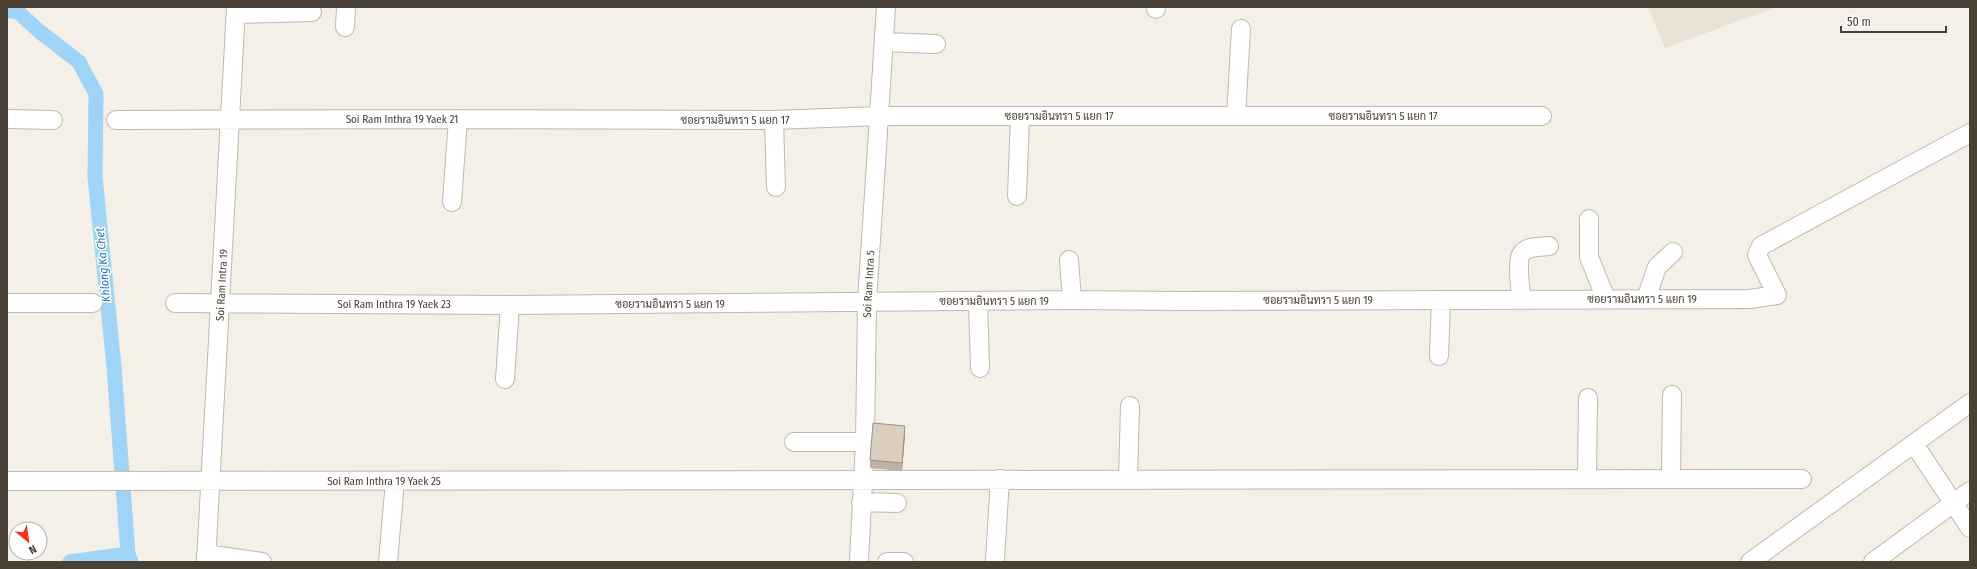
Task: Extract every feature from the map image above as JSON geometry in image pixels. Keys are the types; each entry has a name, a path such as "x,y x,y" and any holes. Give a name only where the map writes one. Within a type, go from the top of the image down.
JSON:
{"street":[{"path":"345,27 346,7"},
{"name":"Soi Ram Intra 5","path":"860,562 861,502 865,442 867,302 886,7"},
{"path":"236,10 312,12"},
{"name":"Soi Ram Intra 19","path":"206,558 236,10"},
{"path":"1236,116 1241,29"},
{"path":"884,42 936,44"},
{"name":"ซอยรามอินทรา 5 แยก 17","path":"576,120 774,120 880,116 1542,116"},
{"path":"1017,196 1020,116"},
{"path":"452,202 458,119"},
{"path":"7,120 53,120"},
{"name":"Soi Ram Inthra 19 Yaek 21","path":"116,120 576,120"},
{"path":"774,120 776,187"},
{"name":"ซอยรามอินทรา 5 แยก 19","path":"567,304 978,302 1072,300 1750,299 1777,296 1757,255 1761,246 1970,134"},
{"path":"1589,219 1589,257 1606,299"},
{"path":"1521,300 1519,259 1522,252 1529,249 1549,246"},
{"path":"1646,299 1657,267 1673,252"},
{"path":"1069,260 1072,300"},
{"path":"1439,356 1441,300"},
{"path":"978,302 980,368"},
{"path":"7,303 93,303"},
{"name":"Soi Ram Inthra 19 Yaek 23","path":"175,303 567,304"},
{"path":"505,379 510,305"},
{"path":"1671,478 1672,396"},
{"path":"1587,478 1588,398"},
{"path":"1750,562 1970,403"},
{"path":"1128,479 1130,406"},
{"path":"794,442 865,442"},
{"path":"1914,444 1970,528"},
{"path":"862,480 1587,478 1802,479"},
{"name":"Soi Ram Inthra 19 Yaek 25","path":"7,481 862,480"},
{"path":"995,560 1000,480"},
{"path":"388,562 395,481"},
{"path":"1873,562 1970,491"},
{"path":"861,502 897,503"},
{"path":"206,558 262,562"},
{"path":"887,562 904,562"}],"shaded area":[{"path":"1648,7 1777,7 1665,48"}],"building":[{"path":"873,423 905,426 902,463 870,460"}],"waterway":[{"name":"Khlong Ka Chet","path":"7,11 17,11 39,31 79,62 96,94 95,177 114,367 128,554 131,562"},
{"path":"70,562 128,554"}]}
